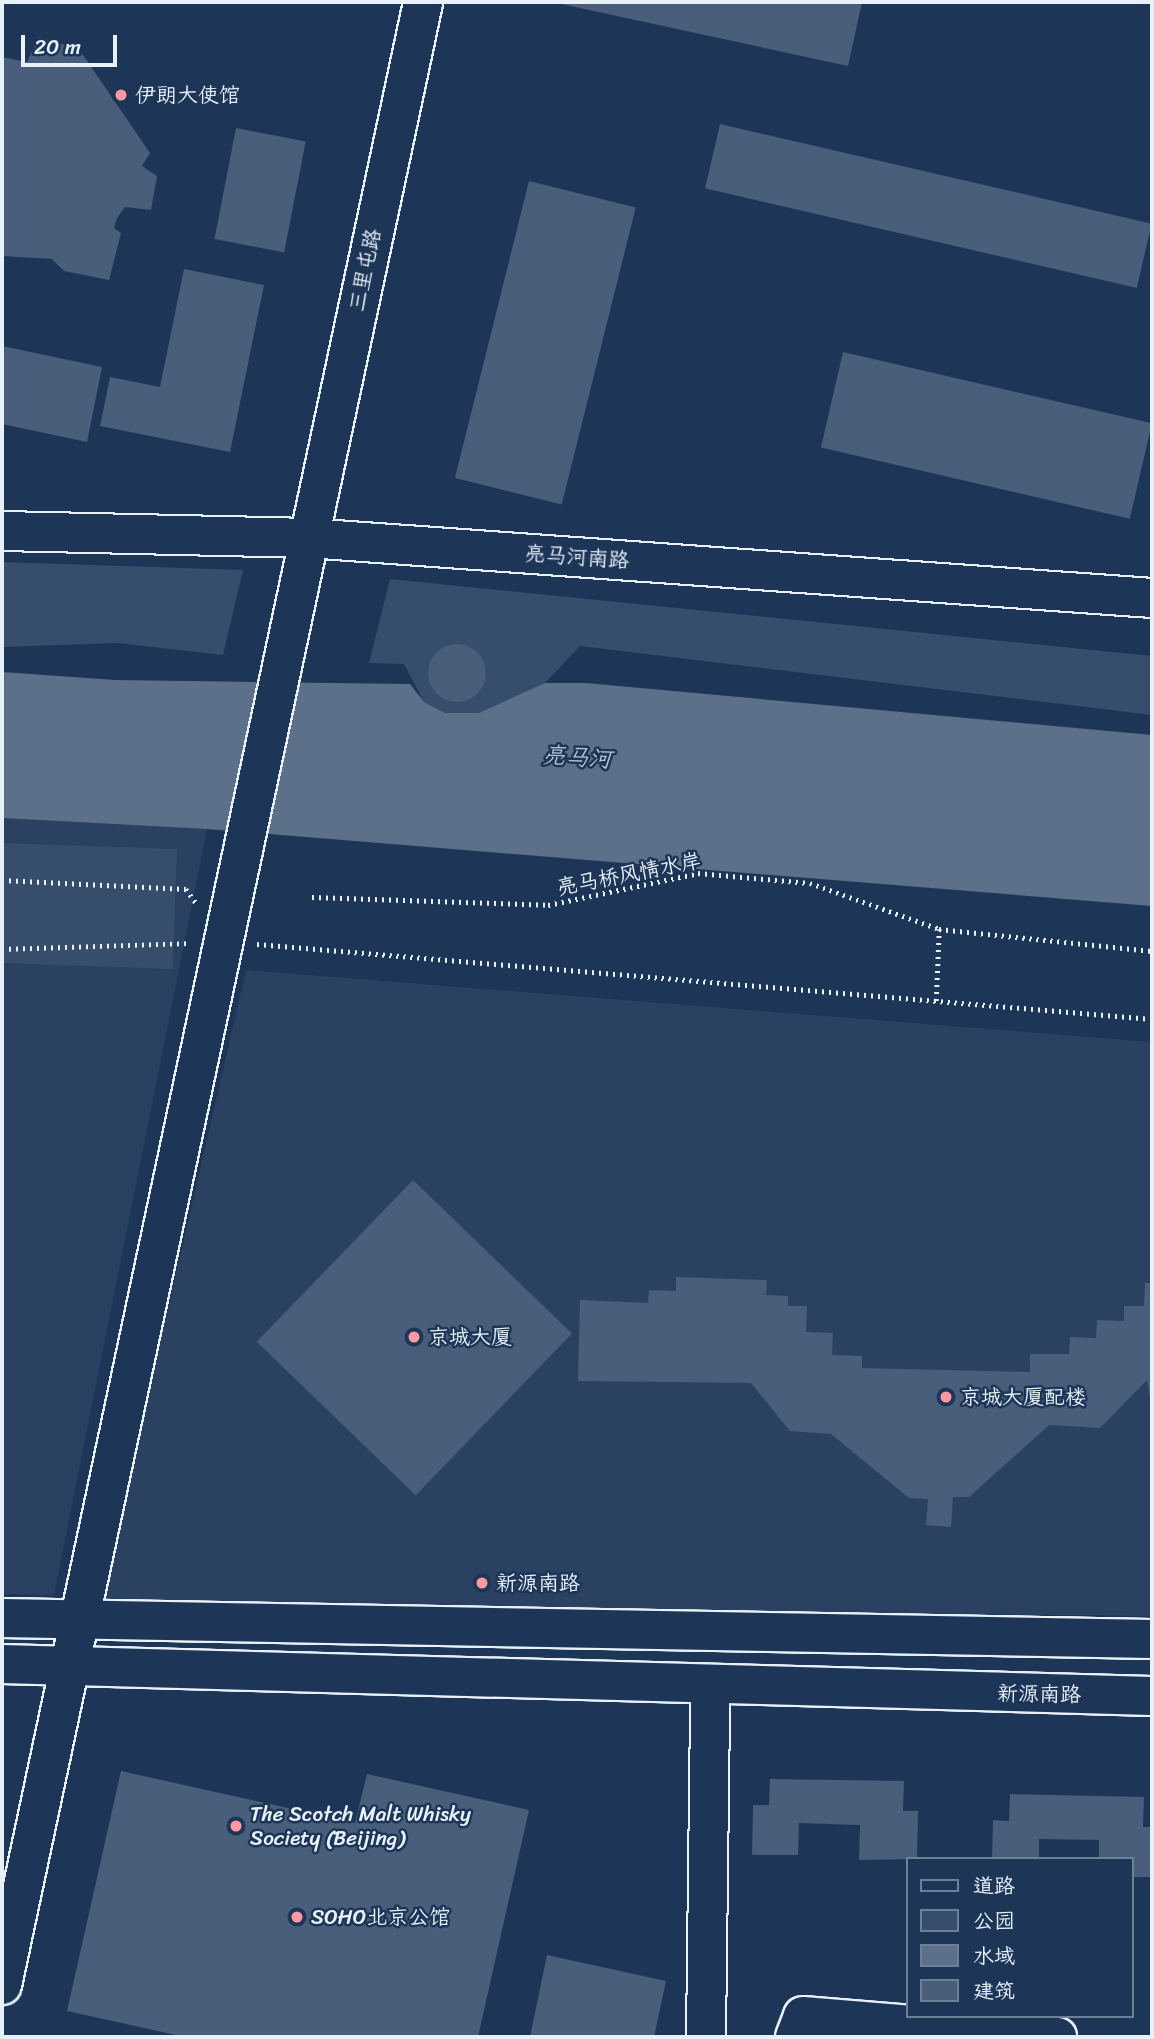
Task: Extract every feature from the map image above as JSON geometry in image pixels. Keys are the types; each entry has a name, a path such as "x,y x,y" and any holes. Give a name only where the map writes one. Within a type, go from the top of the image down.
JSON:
{"street":[{"name":"三里屯路","path":"2,1985 76,1619 423,2"},
{"name":"亮马河南路","path":"2,531 307,538 1152,598"},
{"path":"2,1618 1152,1639"},
{"name":"新源南路","path":"2,1664 710,1688 1152,1696"},
{"path":"706,2037 710,1688"},
{"path":"795,2037 803,2016 949,2033 1056,2037"}],"path":[{"name":"亮马桥风情水岸","path":"312,897 548,905 698,873 810,883 939,929 1152,951"},
{"path":"2,880 186,888"},
{"path":"936,1001 939,929"},
{"path":"2,948 223,942 1152,1019"}],"shaded area":[{"path":"2,818 207,829 54,1595 2,1594"},
{"name":"京城大厦","path":"246,970 1152,1042 1152,1616 100,1604"}],"green space":[{"path":"2,562 243,570 223,655 118,643 2,647"},
{"path":"390,579 1152,656 1152,715 580,646 545,683 515,700 478,713 445,713 424,702 404,664 369,663"},
{"path":"2,843 177,849 173,969 2,963"}],"water":[{"name":"亮马河","path":"2,672 115,680 410,684 424,702 445,713 479,713 545,683 586,683 1152,735 1152,906 207,829 2,818"}],"building":[{"path":"552,2 862,2 848,66"},
{"path":"39,37 79,49 150,153 142,166 157,176 151,210 125,207 117,218 114,228 121,233 109,280 64,271 52,259 2,256 2,57 27,62"},
{"path":"720,124 1152,224 1137,288 705,188"},
{"path":"236,128 306,142 284,252 214,239"},
{"path":"529,181 636,208 562,505 455,478"},
{"path":"184,269 264,285 230,452 100,426 110,377 160,387"},
{"path":"2,346 102,367 87,442 2,424"},
{"path":"843,352 1152,423 1130,519 821,447"},
{"path":"451,644 463,644 478,652 486,667 486,679 478,694 463,702 451,702 436,694 428,679 428,667 436,652"},
{"name":"京城大厦","path":"413,1180 572,1334 416,1495 257,1342"},
{"name":"京城大厦配楼","path":"676,1277 767,1280 766,1295 788,1296 788,1306 807,1306 806,1332 833,1333 832,1355 862,1356 862,1368 1030,1372 1030,1354 1069,1354 1070,1337 1096,1338 1097,1320 1124,1321 1124,1306 1144,1306 1145,1283 1152,1283 1152,1410 1147,1380 1100,1428 1049,1425 969,1497 953,1497 951,1527 926,1525 928,1499 909,1498 831,1434 790,1431 751,1383 578,1381 580,1300 648,1303 649,1290 676,1291"},
{"name":"SOHO北京公馆","path":"121,1771 355,1823 367,1774 529,1810 478,2037 185,2037 67,2011"},
{"path":"770,1779 904,1781 903,1811 918,1811 917,1857 859,1860 860,1825 799,1823 798,1855 752,1855 753,1805 769,1805"},
{"path":"1010,1794 1144,1797 1143,1827 1152,1827 1152,1877 1133,1877 1133,1857 1099,1857 1099,1840 1039,1839 1039,1857 992,1857 993,1820 1009,1821"},
{"path":"547,1955 666,1981 654,2037 530,2037"}],"place":[{"name":"伊朗大使馆","path":"121,95"},
{"name":"京城大厦","path":"414,1337"},
{"name":"京城大厦配楼","path":"946,1397"},
{"name":"新源南路","path":"482,1583"},
{"name":"The Scotch Malt Whisky Society (Beijing)","path":"236,1826"},
{"name":"SOHO北京公馆","path":"297,1917"}]}
